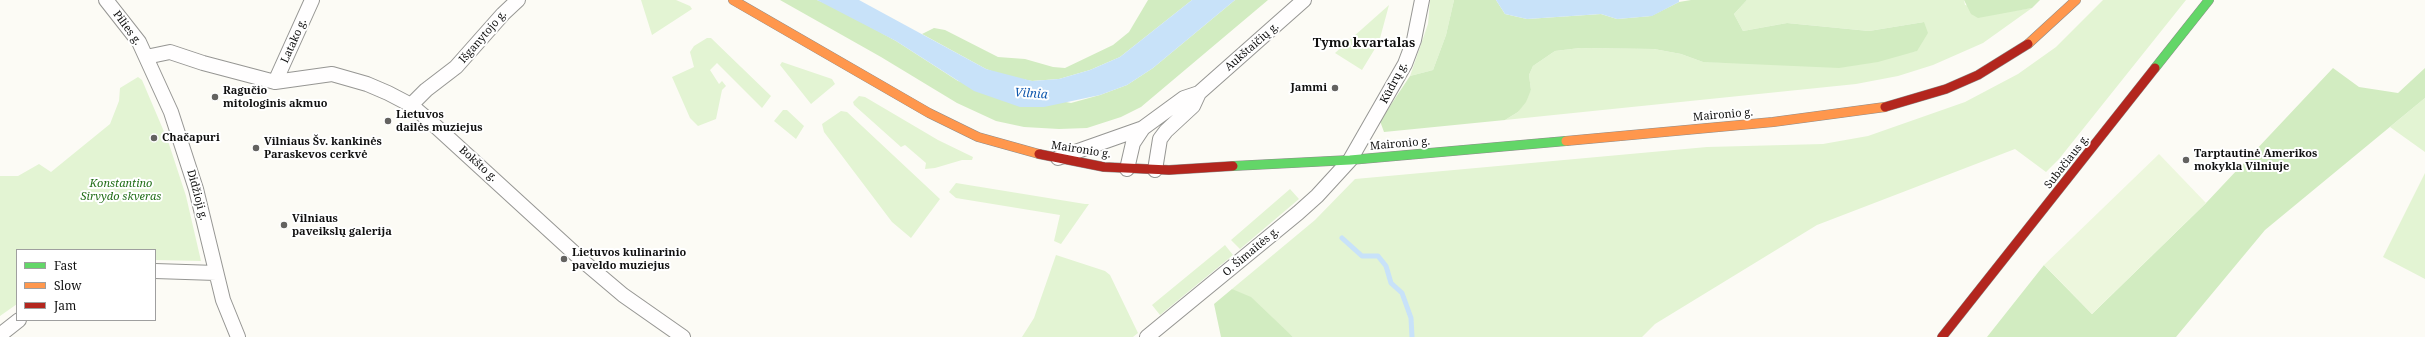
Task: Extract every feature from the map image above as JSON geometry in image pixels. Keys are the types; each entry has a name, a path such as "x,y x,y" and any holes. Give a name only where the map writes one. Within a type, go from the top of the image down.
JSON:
{"main road":[{"name":"Maironio g.","path":"733,0 948,123 992,142 1056,158 1127,169 1155,170 1203,169 1350,160 1773,122 1879,109 1946,89 2005,60 2039,36 2076,0"},
{"name":"Subačiaus g.","path":"1942,337 2209,0"}],"street":[{"name":"Pilies g.","path":"106,0 129,28 146,57"},
{"name":"Latako g.","path":"276,82 312,0"},
{"name":"Išganytojo g.","path":"411,105 426,90 456,67 506,10 518,0"},
{"name":"Aukštaičių g.","path":"1056,158 1143,128 1184,98 1199,93 1304,0"},
{"name":"Kūdrų g.","path":"1350,160 1405,64 1414,40 1422,0"},
{"name":"Bokšto g.","path":"146,57 170,52 210,65 276,82 332,74 367,84 411,105 495,179 584,262 623,295 678,336"},
{"name":"Didžioji g.","path":"146,57 171,112 183,145 223,300 238,337"},
{"name":"Aukštaičių g.","path":"1155,170 1160,139 1166,131 1193,106 1199,93"},
{"name":"Aukštaičių g.","path":"1127,169 1133,144 1143,128"},
{"name":"O. Šimaitės g.","path":"1147,337 1312,200 1350,160"},
{"path":"156,271 216,273"},
{"path":"0,335 18,321"}],"green space":[{"path":"641,0 676,0 690,6 692,9 652,35"},
{"path":"780,0 817,0 836,8 896,41 958,81 1071,103 1100,95 1127,85 1153,68 1235,0 1268,0 1141,107 1121,117 1087,128 1059,129 1024,127 996,121 957,103 881,57"},
{"path":"1148,0 1192,0 1120,57 1090,70 1059,79 1032,81 1005,76 986,69 922,34 934,28 945,30 998,57 1025,59 1053,67 1065,68 1113,45 1129,32"},
{"path":"1430,0 1454,0 1446,35 1433,70 1410,76 1428,24"},
{"path":"1454,0 1496,0 1505,14 1527,19 1601,14 1617,19 1651,16 1679,2 1691,0 1747,0 1734,14 1743,31 1787,23 1869,31 1924,22 1928,33 1917,51 1878,62 1839,68 1703,62 1681,54 1654,49 1580,48 1555,51 1533,66 1529,75 1531,90 1526,102 1518,112 1505,120 1384,132 1380,121 1410,76 1433,70 1446,35"},
{"path":"1747,0 1964,0 1965,5 2011,11 2032,8 1983,43 1933,65 1898,76 1856,84 1505,120 1518,112 1531,90 1529,75 1533,66 1555,51 1580,48 1654,49 1681,54 1703,62 1859,64 1916,51 1924,22 1869,31 1787,23 1743,31 1734,14"},
{"path":"1964,0 2040,0 2032,8 1978,18 1971,14"},
{"path":"2103,0 2186,0 2059,159 2046,172 2015,149 1817,225 1655,324 1642,337 1293,337 1232,289 1315,220 1355,179 1707,147 1823,144 1868,136 1965,102 2018,74 2056,47"},
{"path":"1389,5 1379,42 1362,70 1335,53"},
{"path":"707,38 711,38 771,96 762,108 717,63 710,70 719,84 722,81 726,86 722,90 716,119 698,126 690,118 672,77 694,67 690,52 694,46"},
{"path":"782,62 832,79 835,84 811,104 780,65"},
{"path":"2333,68 2359,87 2398,93 2425,68 2425,98 2265,230 2176,337 1987,337 2044,265 2092,314 2206,203"},
{"name":"Konstantino Sirvydo skveras","path":"138,77 142,80 168,141 186,196 201,261 156,260 156,249 16,249 16,305 0,316 0,176 18,176 39,164 51,172 110,124 119,101 120,88"},
{"path":"859,96 865,97 938,140 973,157 972,160 962,160 935,168 925,169 926,163 905,145 901,147 854,105 853,102"},
{"path":"2425,98 2425,152 2390,127"},
{"path":"783,110 787,110 804,126 796,139 774,121"},
{"path":"841,111 847,112 940,199 911,238 892,222 824,132 822,124"},
{"path":"2159,154 2206,203 2092,314 2044,265"},
{"path":"2425,173 2425,279 2383,257"},
{"path":"956,183 1089,204 1061,244 1054,241 1060,215 956,198 949,192"},
{"path":"1290,189 1299,199 1240,249 1231,240"},
{"path":"1225,245 1233,255 1160,315 1152,305"},
{"path":"1056,255 1105,271 1110,275 1138,333 1133,337 1022,337 1034,318"},
{"path":"1232,289 1251,297 1293,337 1221,337 1214,304"}],"water":[{"name":"Vilnia","path":"817,0 859,0 986,69 1032,81 1059,79 1090,70 1120,57 1192,0 1235,0 1153,68 1127,85 1100,95 1044,107 1020,107 974,91 896,41"},
{"path":"1496,0 1679,0 1679,2 1652,16 1617,19 1601,14 1527,19 1505,14"}],"waterway":[{"path":"1342,238 1362,256 1378,256 1386,266 1391,283 1402,293 1411,318 1412,337"}],"traffic: fast":[{"path":"2155,68 2209,0"},
{"path":"1233,166 1350,160 1566,141"}],"traffic: slow":[{"path":"733,0 929,113 978,137 1039,154"},
{"path":"2028,44 2076,0"},
{"path":"1566,141 1773,122 1885,107"}],"traffic: jam":[{"path":"1885,107 1946,89 1978,75 2028,44"},
{"path":"1942,337 2155,68"},
{"path":"1039,154 1104,167 1169,170 1233,166"}],"place":[{"name":"Jammi","path":"1335,88"},
{"name":"Ragučio mitologinis akmuo","path":"215,97"},
{"name":"Lietuvos dailės muziejus","path":"388,121"},
{"name":"Chačapuri","path":"154,138"},
{"name":"Vilniaus Šv. kankinės Paraskevos cerkvė","path":"256,148"},
{"name":"Tarptautinė Amerikos mokykla Vilniuje","path":"2186,160"},
{"name":"Vilniaus paveikslų galerija","path":"284,225"},
{"name":"Lietuvos kulinarinio paveldo muziejus","path":"564,259"}],"district":[{"name":"Tymo kvartalas","path":"1364,43"}]}
